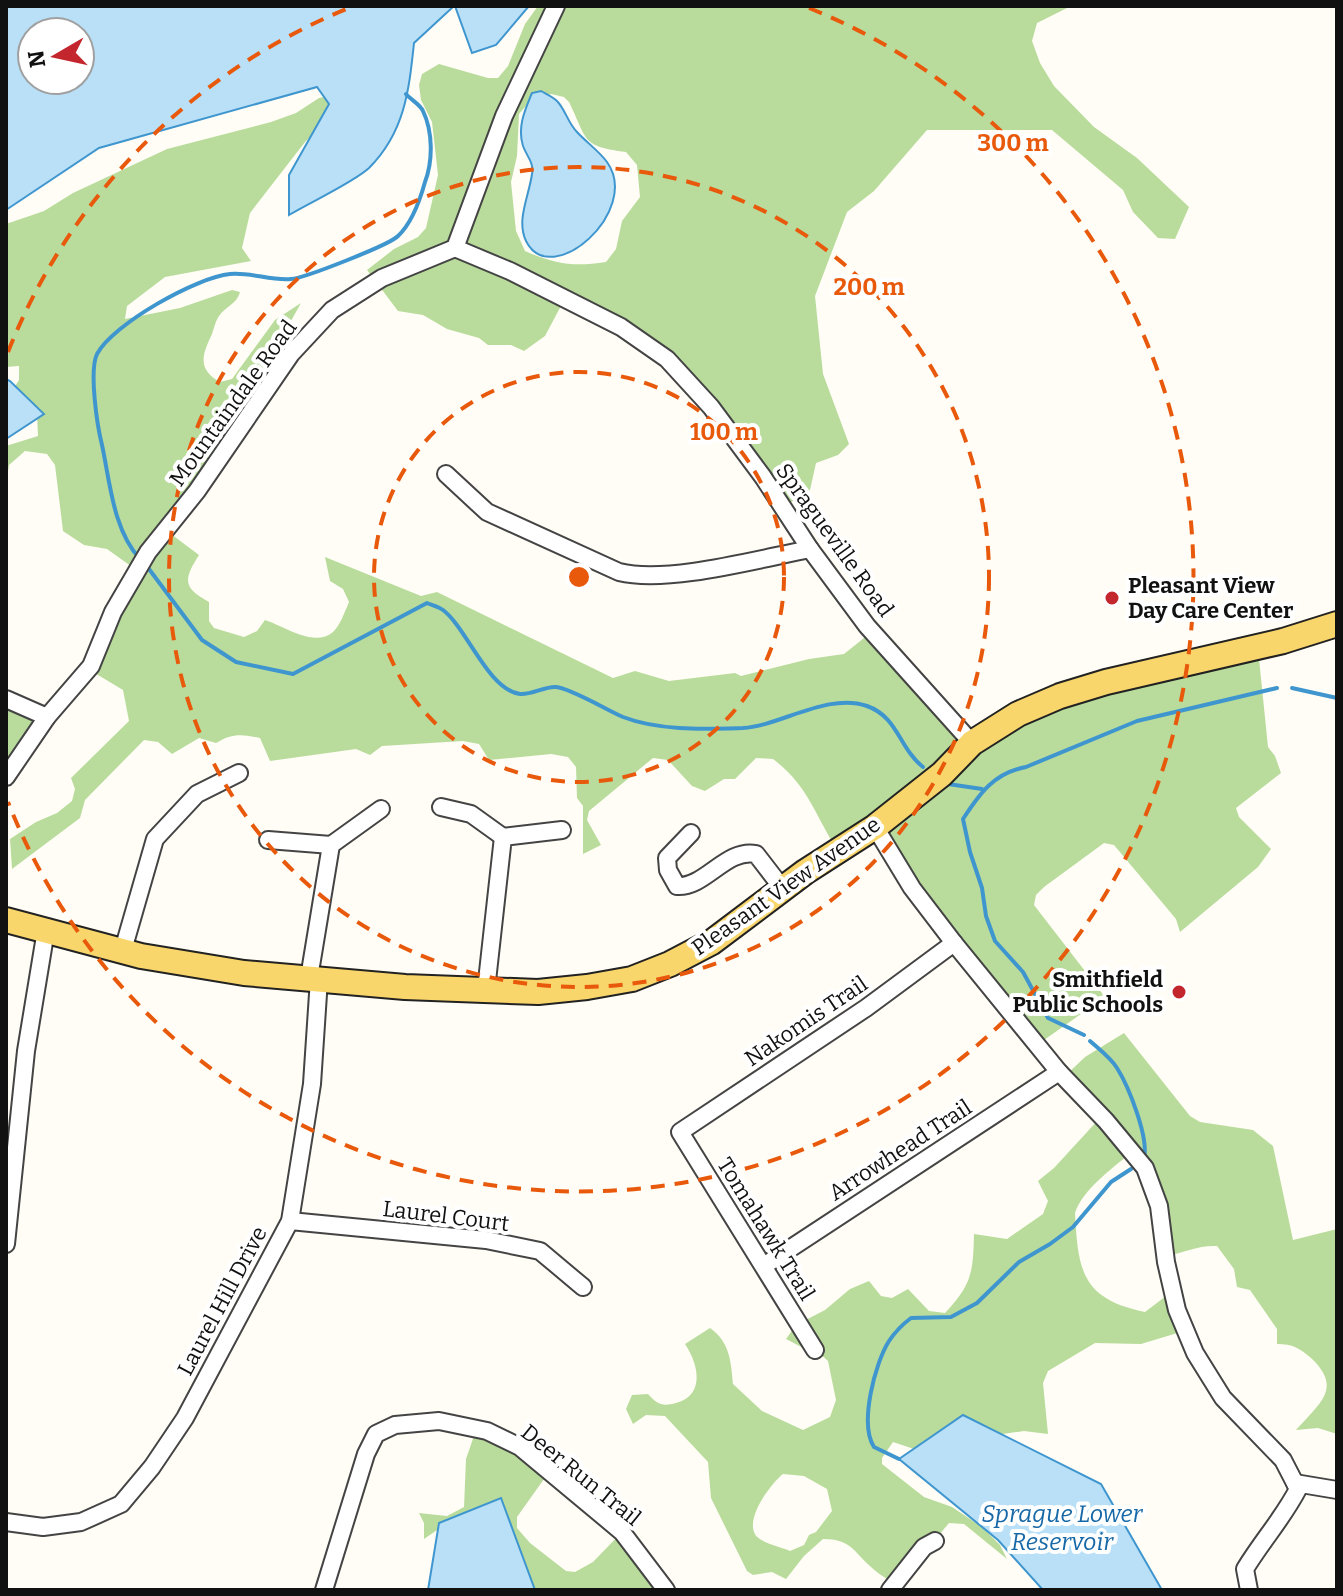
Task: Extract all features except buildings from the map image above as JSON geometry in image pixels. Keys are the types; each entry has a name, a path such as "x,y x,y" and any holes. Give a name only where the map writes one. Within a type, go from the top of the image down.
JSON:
{"main road":[{"name":"Pleasant View Avenue","path":"6,920 141,956 244,973 405,987 538,992 632,979 712,942 875,827 942,774 972,743 1018,714 1060,696 1159,668 1283,641 1337,624"}],"street":[{"path":"455,248 504,116 556,6"},
{"name":"Spragueville Road","path":"455,248 510,271 621,327 667,359 711,407 867,626 972,743"},
{"name":"Mountaindale Road","path":"6,777 47,717 91,666 113,612 148,552 197,491 291,354 332,310 382,278 455,248"},
{"path":"446,474 487,512 619,572 638,577 810,549"},
{"path":"6,699 47,717"},
{"path":"123,950 155,839 197,794 239,773"},
{"path":"441,807 471,814 503,837 562,830"},
{"path":"268,840 331,845 381,809"},
{"path":"875,827 912,888 954,943 1059,1072 1145,1168 1159,1206 1166,1262 1177,1310 1195,1353 1223,1398 1283,1460 1298,1489 1245,1569 1249,1590"},
{"path":"691,833 667,858 668,870 677,886 688,887 747,852 756,854 783,889"},
{"path":"486,990 503,837"},
{"name":"Laurel Hill Drive","path":"6,1522 43,1527 81,1522 121,1504 152,1467 185,1418 290,1221 312,1084 314,978 331,845"},
{"path":"6,1244 26,1051 46,930"},
{"name":"Nakomis Trail","path":"680,1132 866,1008 954,943"},
{"name":"Arrowhead Trail","path":"765,1265 1059,1072"},
{"name":"Tomahawk Trail","path":"680,1132 815,1350"},
{"name":"Laurel Court","path":"290,1221 486,1240 540,1251 583,1287"},
{"name":"Deer Run Trail","path":"324,1590 366,1454 376,1434 395,1425 439,1421 487,1431 520,1447 622,1532 666,1590"},
{"path":"1295,1483 1337,1490"},
{"path":"890,1590 924,1547 935,1541"}],"green space":[{"path":"538,6 1071,6 1037,23 1032,41 1040,63 1054,86 1094,127 1137,158 1189,207 1175,239 1158,238 1133,212 1123,190 1052,130 927,130 874,191 847,212 815,296 823,374 849,444 838,455 816,463 810,490 782,508 665,359 562,304 545,336 524,351 511,345 488,345 479,338 447,329 423,315 398,311 367,270 394,249 418,237 426,228 438,175 432,122 421,100 419,85 422,74 439,64 498,78 508,66 525,24","holes":["551,94 564,97 593,144 626,152 637,165 640,197 622,221 616,249 606,262 574,264 546,259 525,251 516,231 511,182 517,156 519,114 531,100"]},
{"path":"335,95 331,116 305,142 250,213 242,248 251,261 165,277 127,306 125,319 180,308 232,290 240,292 218,318 204,355 205,367 220,382 232,379 275,320 301,303 287,328 271,344 268,376 167,531 199,555 190,571 188,583 194,592 209,602 209,621 214,628 244,637 257,631 265,620 308,637 317,638 333,632 349,602 343,589 330,581 325,557 421,596 437,592 613,678 635,671 669,681 735,673 741,676 809,659 844,654 869,634 969,751 1061,698 1258,649 1268,747 1281,773 1236,808 1239,817 1271,849 1258,867 1180,932 1176,919 1114,845 1104,843 1044,887 1036,895 1034,905 1105,997 1037,1045 873,828 838,851 803,791 773,759 756,758 735,779 724,779 705,791 692,786 668,760 653,758 589,811 587,820 601,845 583,854 583,806 577,798 576,767 568,757 551,754 489,760 479,744 463,741 382,746 370,755 356,749 270,761 260,738 242,735 216,743 199,738 172,754 158,742 144,740 85,800 80,818 12,869 10,839 72,801 75,789 71,778 129,721 123,690 88,669 135,569 107,549 84,545 63,531 55,465 47,454 25,451 9,465 6,484 6,446 38,436 37,414 12,391 19,380 19,366 6,367 6,224 44,211 73,193 167,149 271,122 296,113 319,98"},
{"path":"6,700 43,717 6,773"},
{"path":"1124,1033 1190,1116 1200,1122 1253,1130 1273,1146 1293,1240 1337,1229 1337,1434 1318,1428 1296,1430 1324,1395 1326,1378 1321,1369 1299,1349 1277,1344 1277,1329 1250,1290 1237,1287 1234,1269 1217,1246 1167,1256 1156,1204 1129,1154 1091,1188 1075,1213 1082,1266 1096,1290 1124,1306 1145,1312 1170,1293 1184,1331 1141,1344 1095,1343 1048,1371 1043,1383 1048,1434 1024,1431 968,1439 923,1452 893,1442 882,1458 882,1464 924,1497 952,1507 982,1527 1000,1545 1007,1559 964,1524 949,1523 897,1585 874,1570 851,1547 840,1541 823,1539 804,1556 786,1579 772,1572 753,1575 747,1571 711,1498 708,1462 665,1416 646,1415 633,1424 626,1409 632,1395 648,1394 663,1405 676,1403 692,1393 696,1370 685,1344 710,1328 726,1346 733,1384 762,1411 803,1430 830,1417 836,1400 828,1361 817,1351 813,1353 786,1339 796,1325 825,1310 850,1289 869,1281 881,1296 892,1298 908,1289 929,1311 945,1313 966,1286 973,1259 974,1234 1007,1239 1043,1214 1048,1201 1038,1181 1099,1119 1064,1077 1085,1057","holes":["783,1474 804,1476 827,1489 832,1511 816,1532 809,1535 804,1545 790,1551 760,1539 754,1533 753,1525 764,1496"]},
{"path":"476,1430 549,1472 517,1517 517,1528 530,1543 566,1571 575,1572 593,1562 622,1532 669,1590 488,1590 450,1521 424,1539 424,1523 419,1513 447,1516 464,1507 466,1459"}],"water":[{"path":"6,6 454,6 414,43 403,110 391,140 381,154 353,180 289,215 289,175 329,104 317,87 99,148 6,210"},
{"path":"455,6 529,6 496,45 472,53"},
{"path":"541,91 557,101 574,128 604,158 615,182 613,202 603,222 589,239 572,251 554,257 538,254 526,241 522,225 532,170 521,139 521,125 532,93"},
{"path":"6,379 44,414 6,439"},
{"name":"Sprague Lower Reservoir","path":"963,1415 1101,1484 1162,1590 1043,1590 998,1540 899,1459"},
{"path":"501,1498 535,1590 428,1590 439,1523"}],"waterway":[{"path":"140,559 124,534 110,490 95,398 97,354 106,342 137,316 215,277 246,274 291,279 364,253 398,236 418,204 431,156 430,137 422,109 406,94"},
{"path":"146,565 202,640 236,662 293,674 427,603 441,609 452,619 498,682 520,694 556,687 637,722 698,729 757,726 820,706 852,703 867,706 885,718 923,767"},
{"path":"1084,1035 1048,1018 1023,972 995,941 963,819 989,786 1005,774 1137,721 1277,688"},
{"path":"1292,688 1337,698"},
{"path":"948,784 982,789"},
{"path":"1090,1041 1114,1064 1127,1087 1144,1138 1144,1158"},
{"path":"899,1459 874,1447 868,1424 874,1378 894,1334 911,1318 951,1317 977,1303 1019,1262 1073,1227 1111,1182 1131,1169"}],"place":[{"name":"Pleasant View Day Care Center","path":"1112,598"},
{"name":"Smithfield Public Schools","path":"1179,992"}]}
